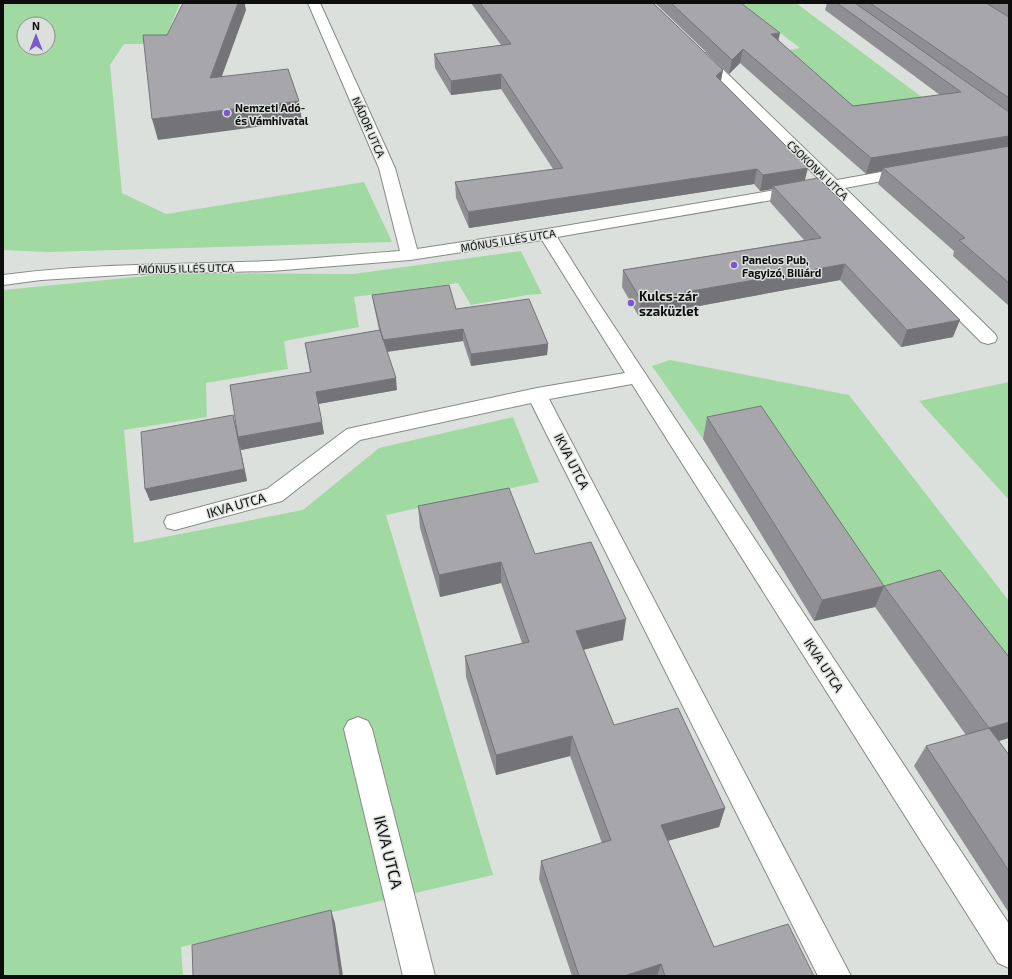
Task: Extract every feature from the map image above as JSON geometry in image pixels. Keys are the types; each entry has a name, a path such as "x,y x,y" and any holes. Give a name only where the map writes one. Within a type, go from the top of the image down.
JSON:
{"street":[{"name":"NÁDOR UTCA","path":"314,3 387,168 410,255"},
{"name":"CSOKONAI UTCA","path":"691,47 834,185 988,338"},
{"name":"MÓNUS ILLÉS UTCA","path":"3,280 41,275 137,269 271,266 410,255 547,234 923,170"},
{"name":"IKVA UTCA","path":"547,234 1009,952"},
{"name":"IKVA UTCA","path":"175,522 274,494 354,434 537,395 638,377"},
{"name":"IKVA UTCA","path":"537,395 835,976"},
{"name":"IKVA UTCA","path":"358,729 419,976"}],"green space":[{"path":"3,3 180,3 163,44 124,44 110,65 122,193 166,214 364,182 392,242 48,252 3,250"},
{"path":"741,3 796,3 923,98 857,111 784,51 800,48"},
{"path":"521,251 542,294 527,295 471,305 458,283 354,297 359,327 284,341 288,369 206,383 207,417 124,430 134,543 303,510 379,448 513,417 539,482 386,515 493,875 181,947 183,976 3,976 3,290 177,273 353,274"},
{"path":"670,360 849,395 1009,601 1009,695 875,607 703,439 652,366"},
{"path":"1009,382 1009,500 919,401"}],"building":[{"path":"183,3 238,3 210,78 288,69 299,101 152,119 143,35 167,35"},
{"path":"480,3 653,3 723,70 716,76 808,168 763,175 757,169 468,212 455,182 563,168 501,74 451,81 434,54 511,44"},
{"path":"671,3 741,3 780,33 771,34 853,106 961,92 837,3 855,3 1009,112 1009,136 871,158 743,49 732,60"},
{"path":"870,3 986,3 1009,17 1009,98"},
{"path":"1009,146 1009,283 959,240 965,238 883,168"},
{"path":"818,178 960,320 907,330 845,264 641,300 623,270 821,238 773,186"},
{"path":"449,285 456,309 529,299 548,344 471,354 463,329 383,340 372,295"},
{"path":"380,330 396,378 316,392 322,422 238,437 230,385 311,372 305,343"},
{"path":"761,406 884,586 822,600 707,417"},
{"path":"233,415 244,469 145,489 141,432"},
{"path":"509,488 535,554 591,542 626,619 576,631 614,725 678,708 725,808 661,825 714,947 788,924 814,976 665,976 661,964 624,976 579,976 541,861 611,840 572,736 496,755 465,656 529,642 501,562 439,575 418,506"},
{"path":"940,570 1009,657 1009,722 989,728 884,586"},
{"path":"989,728 1009,755 1009,871 926,746"},
{"path":"331,910 340,976 193,976 192,945"}],"place":[{"name":"Nemzeti Adó- és Vámhivatal","path":"227,113"},
{"name":"Panelos Pub, Fagyizó, Biliárd","path":"734,265"},
{"name":"Kulcs-zár szaküzlet","path":"631,303"}]}
